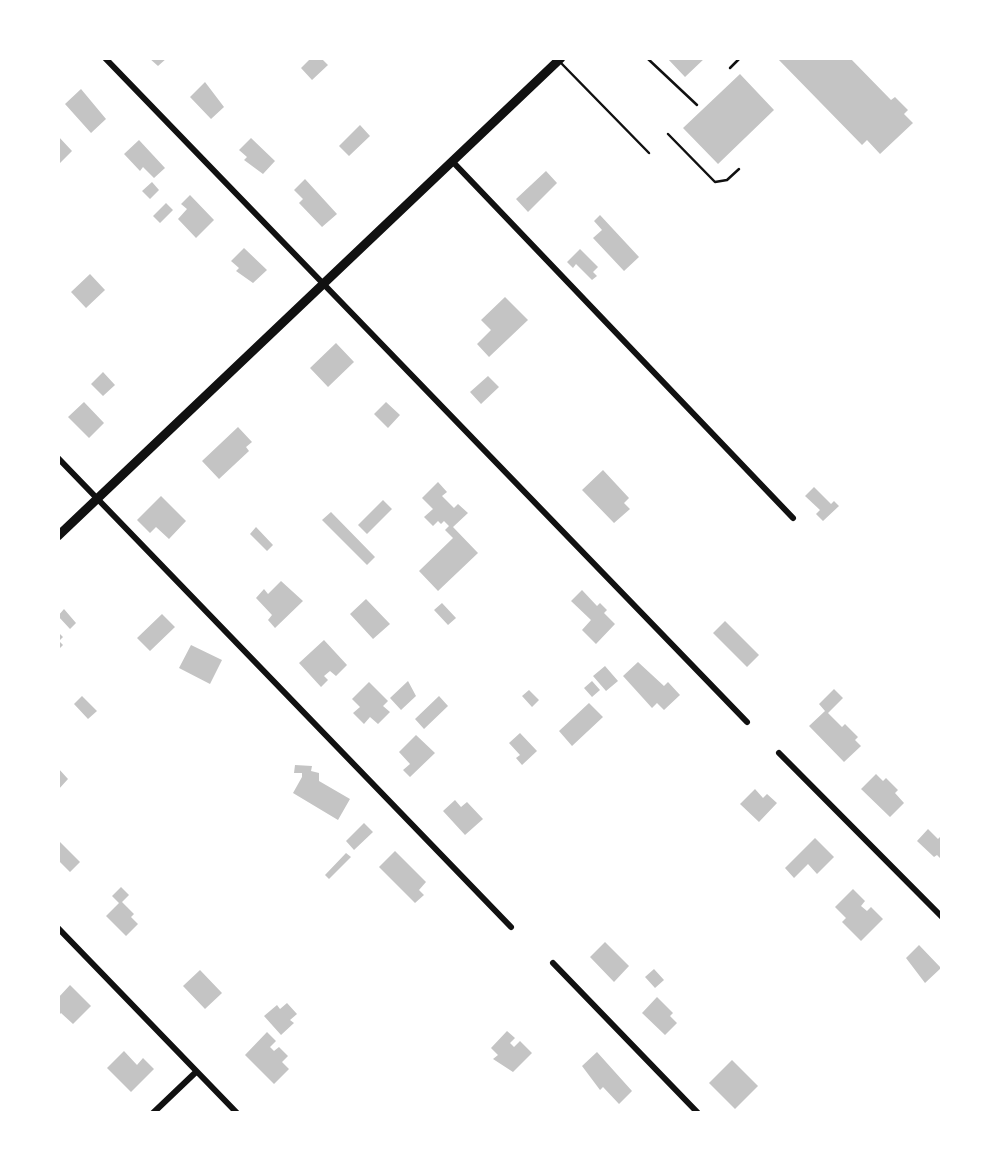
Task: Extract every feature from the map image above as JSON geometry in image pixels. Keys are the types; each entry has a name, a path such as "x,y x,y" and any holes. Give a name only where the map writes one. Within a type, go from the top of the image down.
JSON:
{"main road":[{"path":"58,536 558,59"}],"street":[{"path":"104,58 747,722"},
{"path":"452,161 793,518"},
{"path":"58,458 511,927"},
{"path":"779,753 942,917"},
{"path":"58,928 237,1113"},
{"path":"553,963 698,1113"},
{"path":"153,1113 196,1072"}],"lane":[{"path":"647,58 697,105"},
{"path":"730,68 740,58"},
{"path":"558,59 649,153"},
{"path":"668,134 715,182 727,180 739,169"}],"building":[{"path":"149,58 167,58 158,66"},
{"path":"311,58 321,58 328,65 312,80 301,68"},
{"path":"667,58 705,58 685,77"},
{"path":"777,58 850,58 891,100 895,97 908,110 904,114 913,123 880,154 867,140 862,145"},
{"path":"740,74 774,110 718,164 683,128"},
{"path":"205,82 224,107 211,119 190,97"},
{"path":"81,89 106,119 91,133 65,104"},
{"path":"360,125 370,136 349,156 339,146"},
{"path":"58,136 72,151 58,165"},
{"path":"251,138 275,161 263,174 244,160 247,157 239,150"},
{"path":"139,140 165,168 154,178 143,167 140,171 124,154"},
{"path":"546,171 557,183 528,212 516,199"},
{"path":"305,179 337,214 322,227 299,203 303,199 294,190"},
{"path":"152,182 159,190 150,199 142,191"},
{"path":"190,195 214,220 196,238 178,219 187,209 181,204"},
{"path":"166,203 173,210 160,223 153,216"},
{"path":"600,215 639,257 624,271 593,238 602,230 594,221"},
{"path":"244,248 267,270 253,283 236,271 239,268 231,261"},
{"path":"580,249 598,267 593,272 597,276 592,280 576,264 573,268 567,262"},
{"path":"90,274 105,290 86,308 71,292"},
{"path":"505,297 528,320 489,357 477,344 491,330 481,320"},
{"path":"336,343 354,362 328,387 310,368"},
{"path":"103,372 115,385 103,396 91,384"},
{"path":"488,376 499,387 481,404 470,392"},
{"path":"84,402 104,423 89,438 68,417"},
{"path":"386,402 400,415 388,428 374,414"},
{"path":"238,427 252,442 246,447 249,451 219,479 202,461"},
{"path":"603,470 629,498 624,503 630,509 614,523 582,490"},
{"path":"438,482 447,492 442,496 454,508 458,504 468,513 453,527 478,553 438,591 419,571 453,538 445,530 449,526 444,521 441,524 438,521 433,526 424,517 433,509 422,498"},
{"path":"814,487 831,504 834,501 839,506 823,521 816,514 820,510 805,496"},
{"path":"161,496 186,521 169,539 156,527 150,533 137,520"},
{"path":"383,500 392,509 367,534 358,525"},
{"path":"331,512 375,557 367,565 322,520"},
{"path":"256,527 273,545 267,551 250,534"},
{"path":"281,581 303,601 275,628 268,620 272,615 256,598 264,589 268,594"},
{"path":"582,590 597,606 600,603 607,610 604,613 615,624 596,644 582,630 591,620 571,601"},
{"path":"366,599 390,624 373,639 350,614"},
{"path":"442,603 456,618 448,625 434,610"},
{"path":"64,609 76,623 70,629 58,616"},
{"path":"162,614 175,627 150,651 137,638"},
{"path":"725,621 759,655 747,667 713,633"},
{"path":"58,632 63,637 59,641 63,645 58,650"},
{"path":"324,640 347,665 336,676 330,671 324,676 328,680 321,687 299,663"},
{"path":"191,645 222,660 210,684 179,668"},
{"path":"638,662 664,686 668,682 680,695 664,710 657,703 652,708 623,676"},
{"path":"605,666 618,681 606,691 593,676"},
{"path":"408,681 416,696 401,710 390,698"},
{"path":"592,681 600,690 592,697 584,688"},
{"path":"369,682 388,701 383,706 390,712 378,724 370,717 364,724 353,713 360,707 352,699"},
{"path":"834,689 843,698 828,713 842,727 845,724 858,737 855,740 861,746 844,762 809,726 825,711 819,704"},
{"path":"529,690 539,700 532,707 522,696"},
{"path":"82,696 97,711 88,719 74,704"},
{"path":"439,696 448,706 424,729 415,719"},
{"path":"589,703 603,717 572,746 559,731"},
{"path":"520,733 537,751 522,765 516,758 520,755 509,743"},
{"path":"416,735 435,753 410,777 403,770 410,764 399,752"},
{"path":"295,765 312,766 311,771 319,773 319,781 350,799 338,820 293,793 302,777 302,773 294,773"},
{"path":"58,768 68,779 58,790"},
{"path":"876,774 883,781 886,778 898,790 895,793 904,803 890,817 861,789"},
{"path":"755,789 763,798 767,794 777,803 759,822 740,804"},
{"path":"455,800 461,807 467,802 483,819 465,835 443,811"},
{"path":"364,823 373,832 354,850 346,841"},
{"path":"928,829 938,839 942,835 942,860 937,855 934,857 917,841"},
{"path":"815,838 834,857 817,874 808,864 794,878 785,868"},
{"path":"60,842 80,862 70,872 58,860"},
{"path":"395,851 426,882 419,890 424,895 415,903 379,867"},
{"path":"346,853 351,857 329,879 325,875"},
{"path":"121,887 129,895 122,902 134,914 131,917 138,924 126,936 106,916 119,903 112,896"},
{"path":"853,889 865,901 861,906 867,911 871,907 883,919 861,941 842,922 846,918 835,907"},
{"path":"605,942 629,966 614,982 590,957"},
{"path":"919,945 941,968 925,983 906,958"},
{"path":"654,969 664,980 655,988 645,977"},
{"path":"200,970 222,993 205,1009 183,986"},
{"path":"70,985 91,1006 73,1024 61,1013 58,1016 58,998"},
{"path":"657,997 673,1013 670,1016 677,1023 665,1035 642,1013"},
{"path":"287,1003 297,1014 290,1020 294,1023 281,1035 264,1016 277,1005 280,1009"},
{"path":"507,1031 515,1038 510,1043 514,1047 520,1041 532,1053 513,1072 493,1059 498,1055 491,1048"},
{"path":"267,1032 276,1041 270,1047 274,1051 279,1047 288,1056 282,1062 289,1069 274,1084 245,1055"},
{"path":"124,1051 137,1065 143,1058 154,1069 131,1092 107,1068"},
{"path":"597,1052 632,1091 619,1104 603,1087 600,1090 582,1066"},
{"path":"732,1060 758,1086 735,1109 709,1083"}]}
